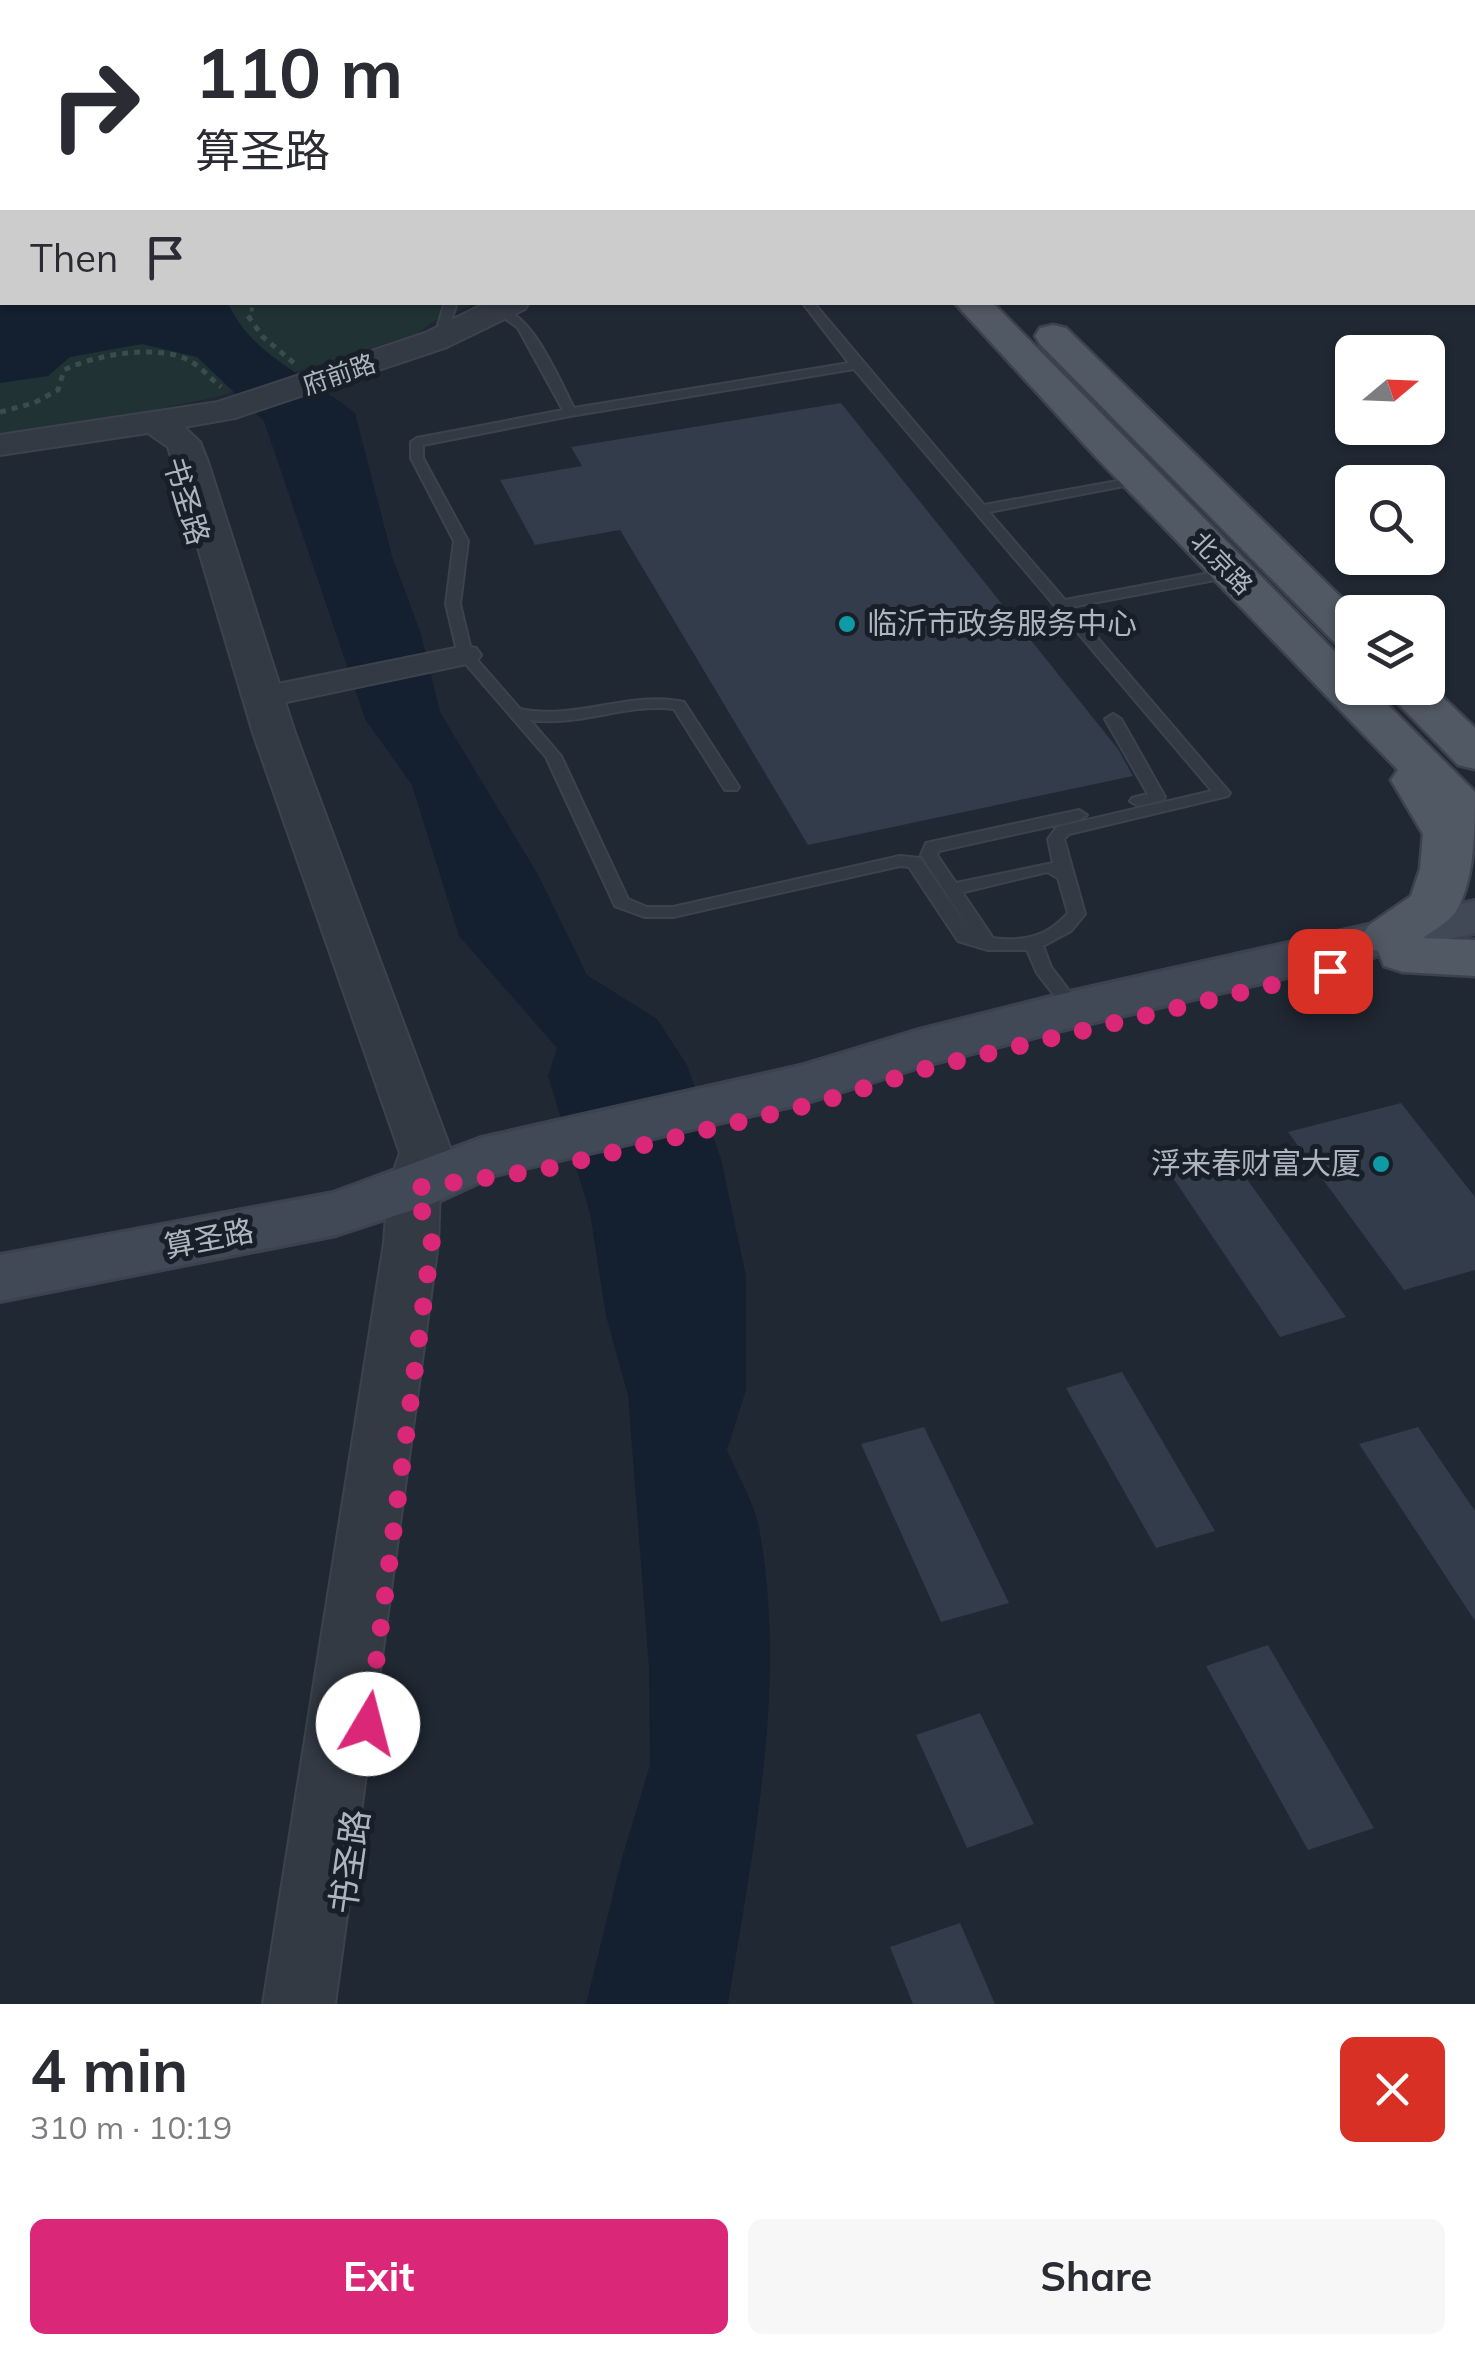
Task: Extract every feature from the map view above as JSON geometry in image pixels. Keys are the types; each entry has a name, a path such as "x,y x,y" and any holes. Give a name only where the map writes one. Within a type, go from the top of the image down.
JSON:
{"main road":[{"name":"北京路","path":"975,305 1231,573 1335,652"},
{"name":"北京路","path":"1022,305 1335,617"},
{"path":"1396,945 1434,905 1446,869 1448,834 1399,705"},
{"name":"北京路","path":"1401,705 1475,820"},
{"name":"北京路","path":"1406,705 1475,755"},
{"path":"1415,705 1475,727"},
{"name":"算圣路","path":"0,1278 336,1214 414,1188 928,1068 1396,945 1475,916"},
{"name":"算圣路","path":"811,1093 915,1049 1074,1009 1396,945 1475,937"},
{"path":"1396,945 1475,958"},
{"name":"算圣路","path":"0,1254 330,1188 414,1188"}],"street":[{"name":"府前路","path":"354,365 448,314 502,305"},
{"name":"府前路","path":"0,454 157,423 221,400 354,365 436,340 502,305"},
{"name":"府前路","path":"0,445 157,423"},
{"name":"书圣路","path":"157,423 183,442 263,697 426,1154 414,1188 411,1244 395,1331 299,2004"},
{"name":"书圣路","path":"157,423 179,477 255,736 432,1240 331,2004"},
{"path":"263,697 457,657"}],"lane":[{"path":"502,305 523,326 570,412"},
{"path":"809,305 1222,793 1063,830 1056,839 1077,914 1069,925 1034,946 988,944 964,937 914,862 900,860 673,912 645,912 621,902 554,756 457,657 453,604 461,541 417,458 417,442 570,412 857,365"},
{"path":"984,509 1140,479"},
{"path":"1064,604 1231,573"},
{"path":"513,712 536,719 560,720 634,704 679,705 731,787"},
{"path":"988,944 930,855 932,847 1158,797 1112,720 1177,804"},
{"path":"955,896 957,888 1049,868 1064,874"},
{"path":"1034,946 1043,968 1074,1009"}],"path":[{"path":"253,305 248,316 256,327 302,370"},
{"path":"0,412 34,403 58,390 64,370 88,358 113,353 188,359 221,400"}],"shaded area":[{"path":"0,305 473,305 432,322 418,333 216,397 0,441"}],"water":[{"path":"0,305 229,305 267,352 355,413 392,556 421,634 440,712 537,873 587,975 657,1019 687,1065 721,1159 746,1276 746,1390 727,1450 759,1527 770,1647 764,1766 728,2004 586,2004 650,1765 649,1667 628,1395 606,1316 590,1213 548,1076 557,1048 459,936 412,785 365,719 264,421 197,357 142,344 70,357 48,376 0,383"}],"building":[{"name":"临沂市政务服务中心","path":"841,403 1118,749 1133,776 808,845 620,530 535,545 500,480 582,466 571,447"},
{"name":"浮来春财富大厦","path":"1401,1103 1475,1197 1475,1270 1404,1290 1288,1132"},
{"path":"1223,1146 1346,1317 1280,1337 1163,1163"},
{"path":"1122,1372 1215,1531 1156,1548 1066,1388"},
{"path":"924,1427 1009,1603 941,1622 861,1444"},
{"path":"1418,1427 1475,1511 1475,1621 1359,1444"},
{"path":"1268,1645 1374,1828 1308,1850 1206,1666"},
{"path":"980,1713 1034,1824 967,1848 916,1735"},
{"path":"960,1923 995,2004 913,2004 890,1947"}],"place":[{"name":"临沂市政务服务中心","path":"847,624"},
{"name":"浮来春财富大厦","path":"1381,1164"}],"route":[{"path":"368,1724 432,1240 414,1188 541,1170 817,1103 928,1068 1330,971"}]}
